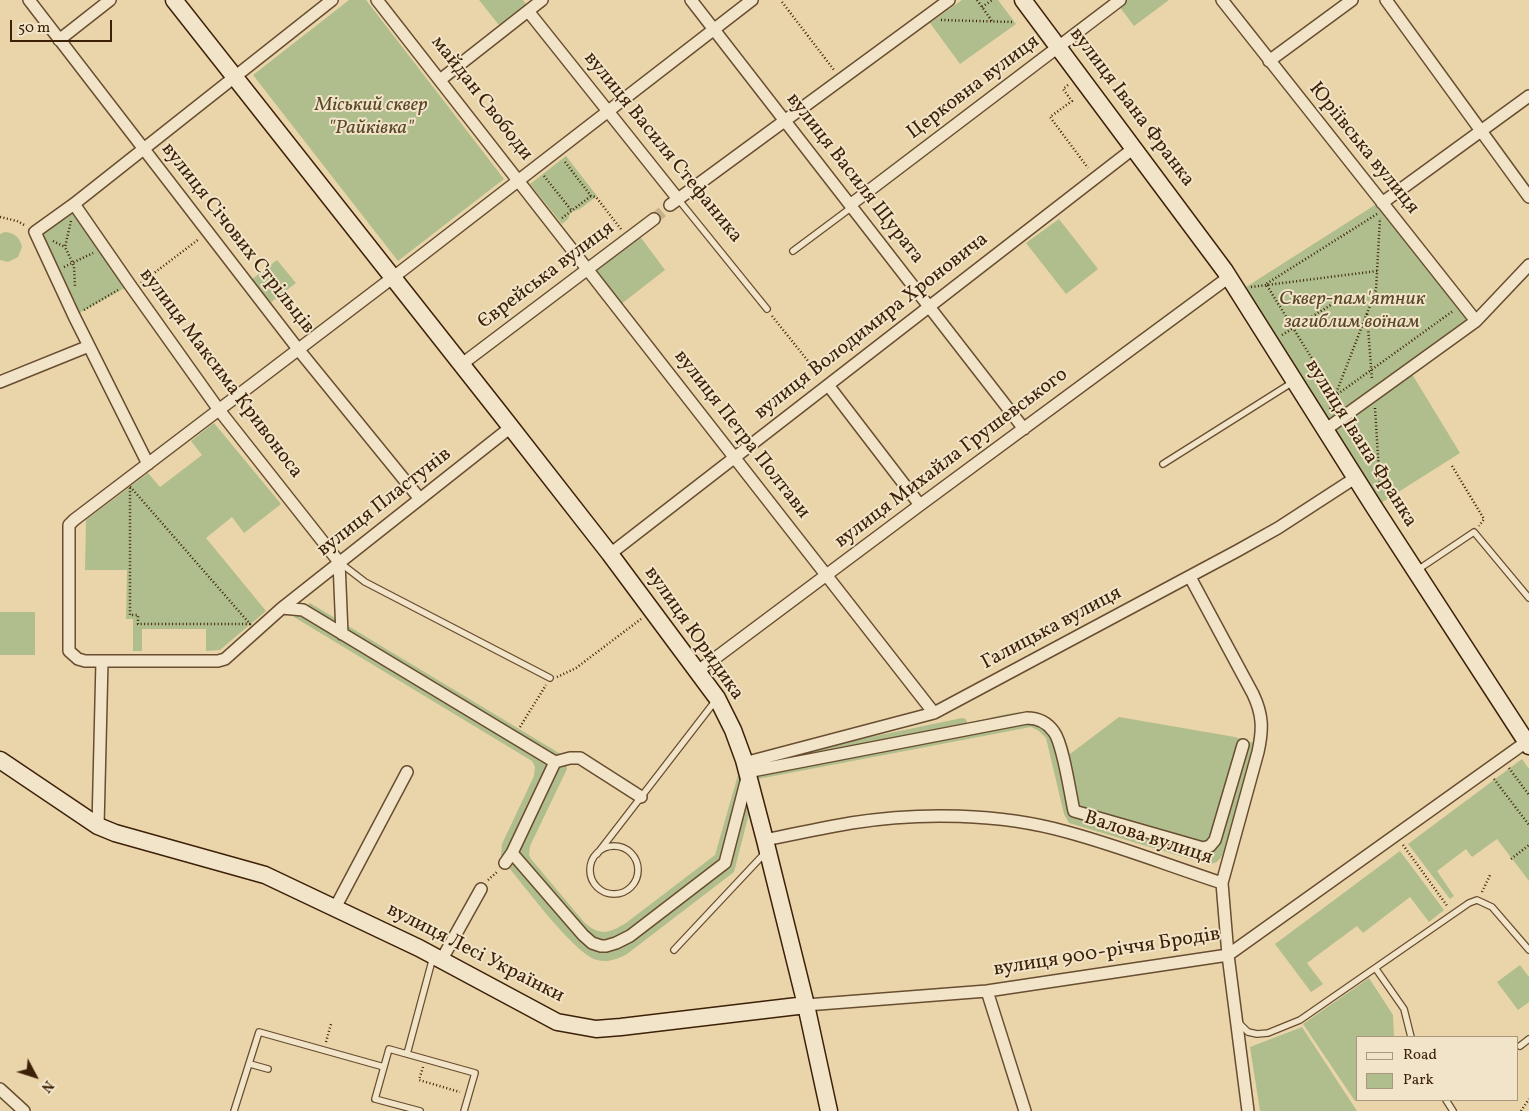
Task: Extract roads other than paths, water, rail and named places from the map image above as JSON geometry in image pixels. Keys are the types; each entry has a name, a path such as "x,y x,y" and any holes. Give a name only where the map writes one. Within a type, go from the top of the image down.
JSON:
{"street":[{"name":"вулиця Січових Стрільців","path":"29,0 298,349 420,498"},
{"path":"59,40 110,0"},
{"path":"174,0 394,277"},
{"path":"148,464 35,232 75,204 332,0"},
{"name":"майдан Свободи","path":"148,464 518,181 377,0"},
{"path":"440,80 542,0"},
{"name":"вулиця Василя Щурата","path":"691,0 1024,429"},
{"path":"518,181 752,0"},
{"path":"674,202 949,0"},
{"name":"вулиця Івана Франка","path":"1023,0 1229,277 1355,478 1528,743"},
{"name":"Церковна вулиця","path":"851,206 1120,0"},
{"name":"Юріївська вулиця","path":"1222,0 1476,321"},
{"path":"1269,61 1352,0"},
{"path":"1386,0 1529,197"},
{"name":"вулиця Василя Стефаника","path":"528,12 608,111 674,202"},
{"path":"1382,203 1529,96"},
{"name":"вулиця Володимира Хроновича","path":"610,554 1134,148"},
{"name":"вулиця Петра Полтави","path":"518,181 934,714"},
{"name":"вулиця Максима Кривоноса","path":"75,204 219,410 340,562"},
{"name":"Єврейська вулиця","path":"462,364 654,218"},
{"path":"1323,426 1373,394 1476,321 1529,265"},
{"name":"вулиця Юридика","path":"394,277 610,554 717,698 733,730 746,770 806,1005 829,1111"},
{"name":"вулиця Михайла Грушевського","path":"698,671 1229,277"},
{"path":"0,382 89,346"},
{"path":"828,385 920,505"},
{"name":"вулиця Пластунів","path":"148,464 69,525 69,652 81,660 218,661 225,659 282,608 511,427"},
{"name":"Галицька вулиця","path":"746,770 934,714 1271,532 1355,478"},
{"path":"340,562 342,634"},
{"name":"Валова вулиця","path":"766,845 852,823 915,816 960,816 1013,821 1066,831 1222,883 1258,752 1262,735 1262,722 1260,709 1253,694 1190,576"},
{"path":"282,608 303,610 555,762 570,758 580,758 641,797"},
{"path":"98,826 102,661"},
{"path":"512,852 583,935 596,944 606,946 630,936 724,863 746,770 1027,718 1036,719 1048,726 1057,737 1074,811 1203,848 1210,846 1215,840 1243,745"},
{"name":"вулиця 900-річчя Бродів","path":"806,1005 987,991 1228,955 1502,759 1528,743"},
{"name":"вулиця Лесі Українки","path":"0,760 98,826 115,833 265,875 438,957 557,1022 596,1029 806,1005"},
{"path":"505,863 555,762"},
{"path":"335,908 407,772"},
{"path":"1222,883 1228,955 1248,1111"},
{"path":"438,957 481,889"},
{"path":"987,991 1025,1111"},
{"path":"0,1089 24,1111"}],"lane":[{"name":"вулиця Василя Стефаника","path":"674,202 766,309"},
{"name":"Церковна вулиця","path":"793,251 851,206"},
{"path":"1163,464 1294,381"},
{"path":"1416,571 1474,532 1529,598"},
{"path":"340,562 365,582 550,678"},
{"path":"597,854 602,849 618,846 631,853 636,859 638,874 631,888 617,894 601,890 595,885 592,877 592,861 597,854 717,698"},
{"path":"674,950 766,845"},
{"path":"1236,1021 1248,1032 1256,1034 1268,1033 1300,1020 1469,903 1477,900 1492,907 1529,950"},
{"path":"407,1054 438,957"},
{"path":"1376,969 1404,1009 1411,1036"},
{"path":"234,1111 259,1032 384,1067"},
{"path":"1520,1046 1529,1039"},
{"path":"420,1111 375,1098 389,1049 475,1073 464,1111"},
{"path":"250,1064 268,1069"}],"tunnel":[{"path":"654,219 670,205"}],"park label":[{"name":"Міський сквер \"Райківка\"","path":"371,118"},
{"name":"Сквер-пам'ятник загиблим воїнам","path":"1352,312"}]}
